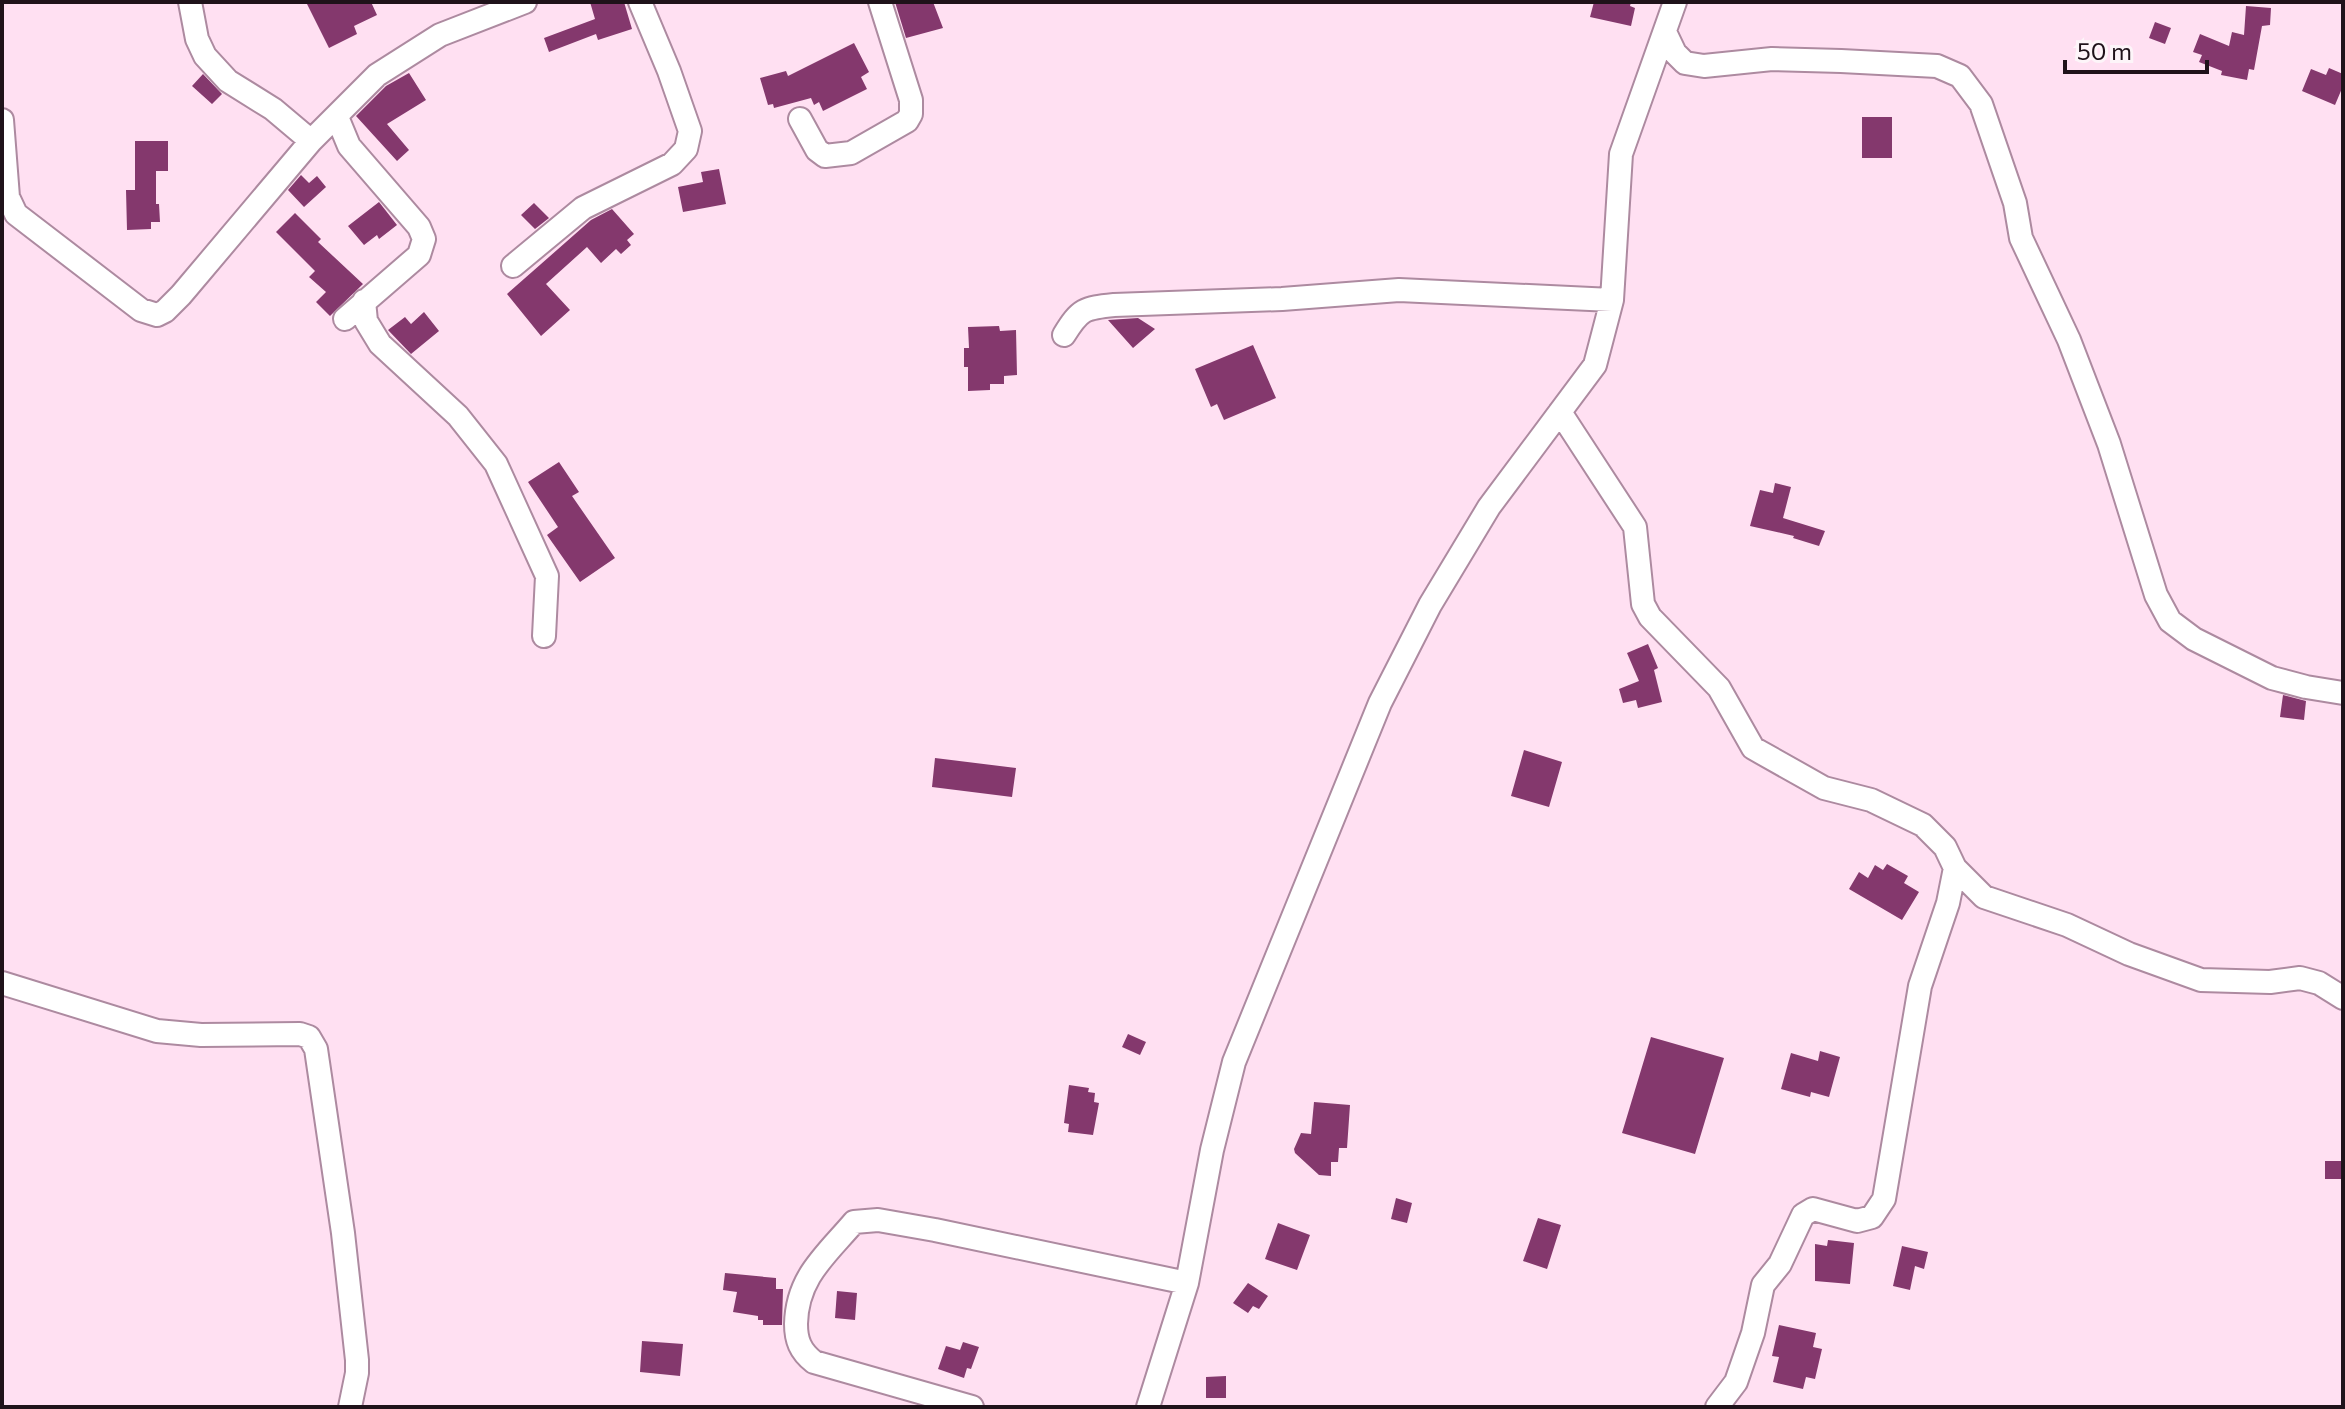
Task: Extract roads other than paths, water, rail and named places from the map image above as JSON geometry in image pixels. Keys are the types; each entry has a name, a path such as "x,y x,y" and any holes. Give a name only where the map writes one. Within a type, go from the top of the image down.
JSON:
{"street":[{"path":"190,2 197,39 205,56 228,81 273,109 311,141"},
{"path":"2,120 8,197 16,214 141,310 157,315 181,295 311,141 377,75 440,35 525,2"},
{"path":"513,266 583,208 672,164 686,149 690,131 640,2"},
{"path":"800,119 817,150 825,156 851,153 907,121 911,114 911,100 880,2"},
{"path":"1148,1407 1187,1283 1212,1150 1234,1062 1380,703 1430,605 1489,507 1595,365 1612,300 1621,154 1675,2"},
{"path":"1665,32 1675,53 1685,63 1704,66 1772,59 1937,66 1960,76 1981,104 2015,203 2021,238 2069,340 2109,444 2156,595 2170,621 2194,639 2272,678 2343,693"},
{"path":"337,117 349,146 419,227 424,239 419,255 345,319"},
{"path":"1064,335 1078,313 1089,307 1114,305 1282,299 1399,290 1612,300"},
{"path":"364,301 366,321 380,344 458,416 496,464 547,576 544,636"},
{"path":"1560,412 1635,527 1643,604 1650,617 1719,688 1753,748 1824,788 1871,800 1923,825 1945,847 1955,868 1984,897 2067,925 2129,954 2201,980 2270,982 2300,978 2319,983 2343,998"},
{"path":"1717,1407 1736,1382 1753,1333 1763,1285 1780,1264 1803,1215 1813,1209 1857,1221 1872,1217 1884,1199 1920,986 1948,903 1955,868"},
{"path":"2,983 157,1031 201,1035 300,1034 309,1037 316,1049 343,1233 357,1360 350,1407"},
{"path":"972,1407 814,1362 805,1356 796,1340 797,1305 807,1277 854,1222 878,1220 935,1230 1187,1283"}]}
